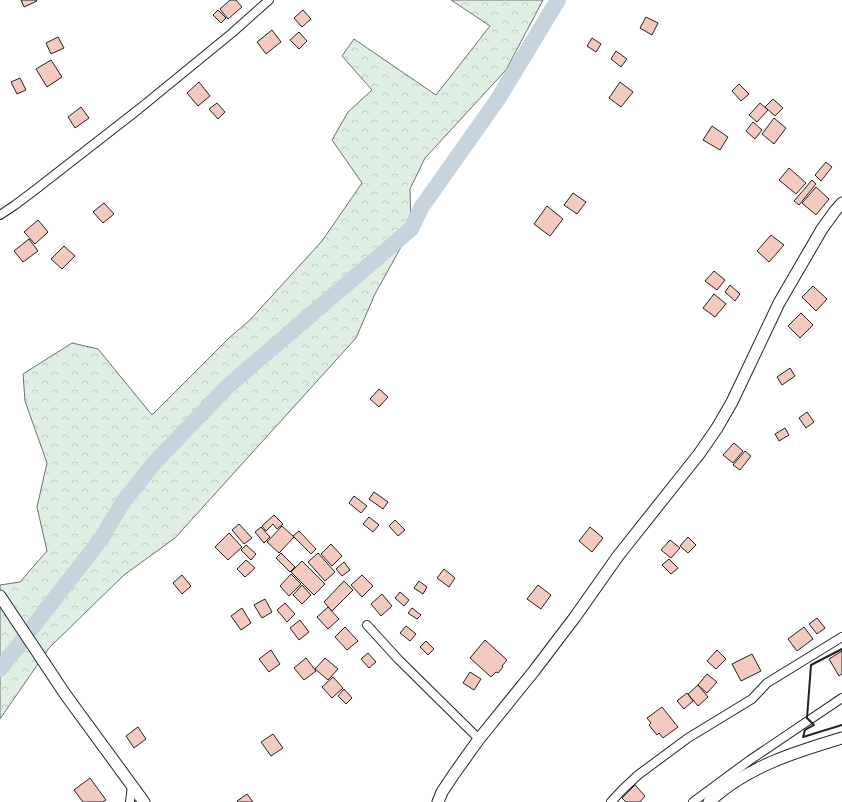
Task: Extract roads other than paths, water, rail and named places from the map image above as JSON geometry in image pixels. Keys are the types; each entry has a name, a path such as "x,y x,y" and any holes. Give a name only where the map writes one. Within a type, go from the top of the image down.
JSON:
{"street":[{"path":"0,214 16,205 139,109 232,34 269,0"},
{"path":"438,802 442,792 479,739 534,671 575,617 618,556 699,454 717,428 732,402 779,303 822,229 842,203"},
{"path":"0,596 65,694 144,802"},
{"path":"367,625 398,659 479,739"},
{"path":"611,802 638,775 688,738 752,699 767,683 842,637"},
{"path":"693,802 750,760 842,698"},
{"path":"709,802 754,770 784,756 842,738"},
{"path":"130,802 132,785"}],"waterway":[{"path":"0,669 101,539 123,502 155,462 229,385 411,229 421,208 498,99 558,0"}]}
